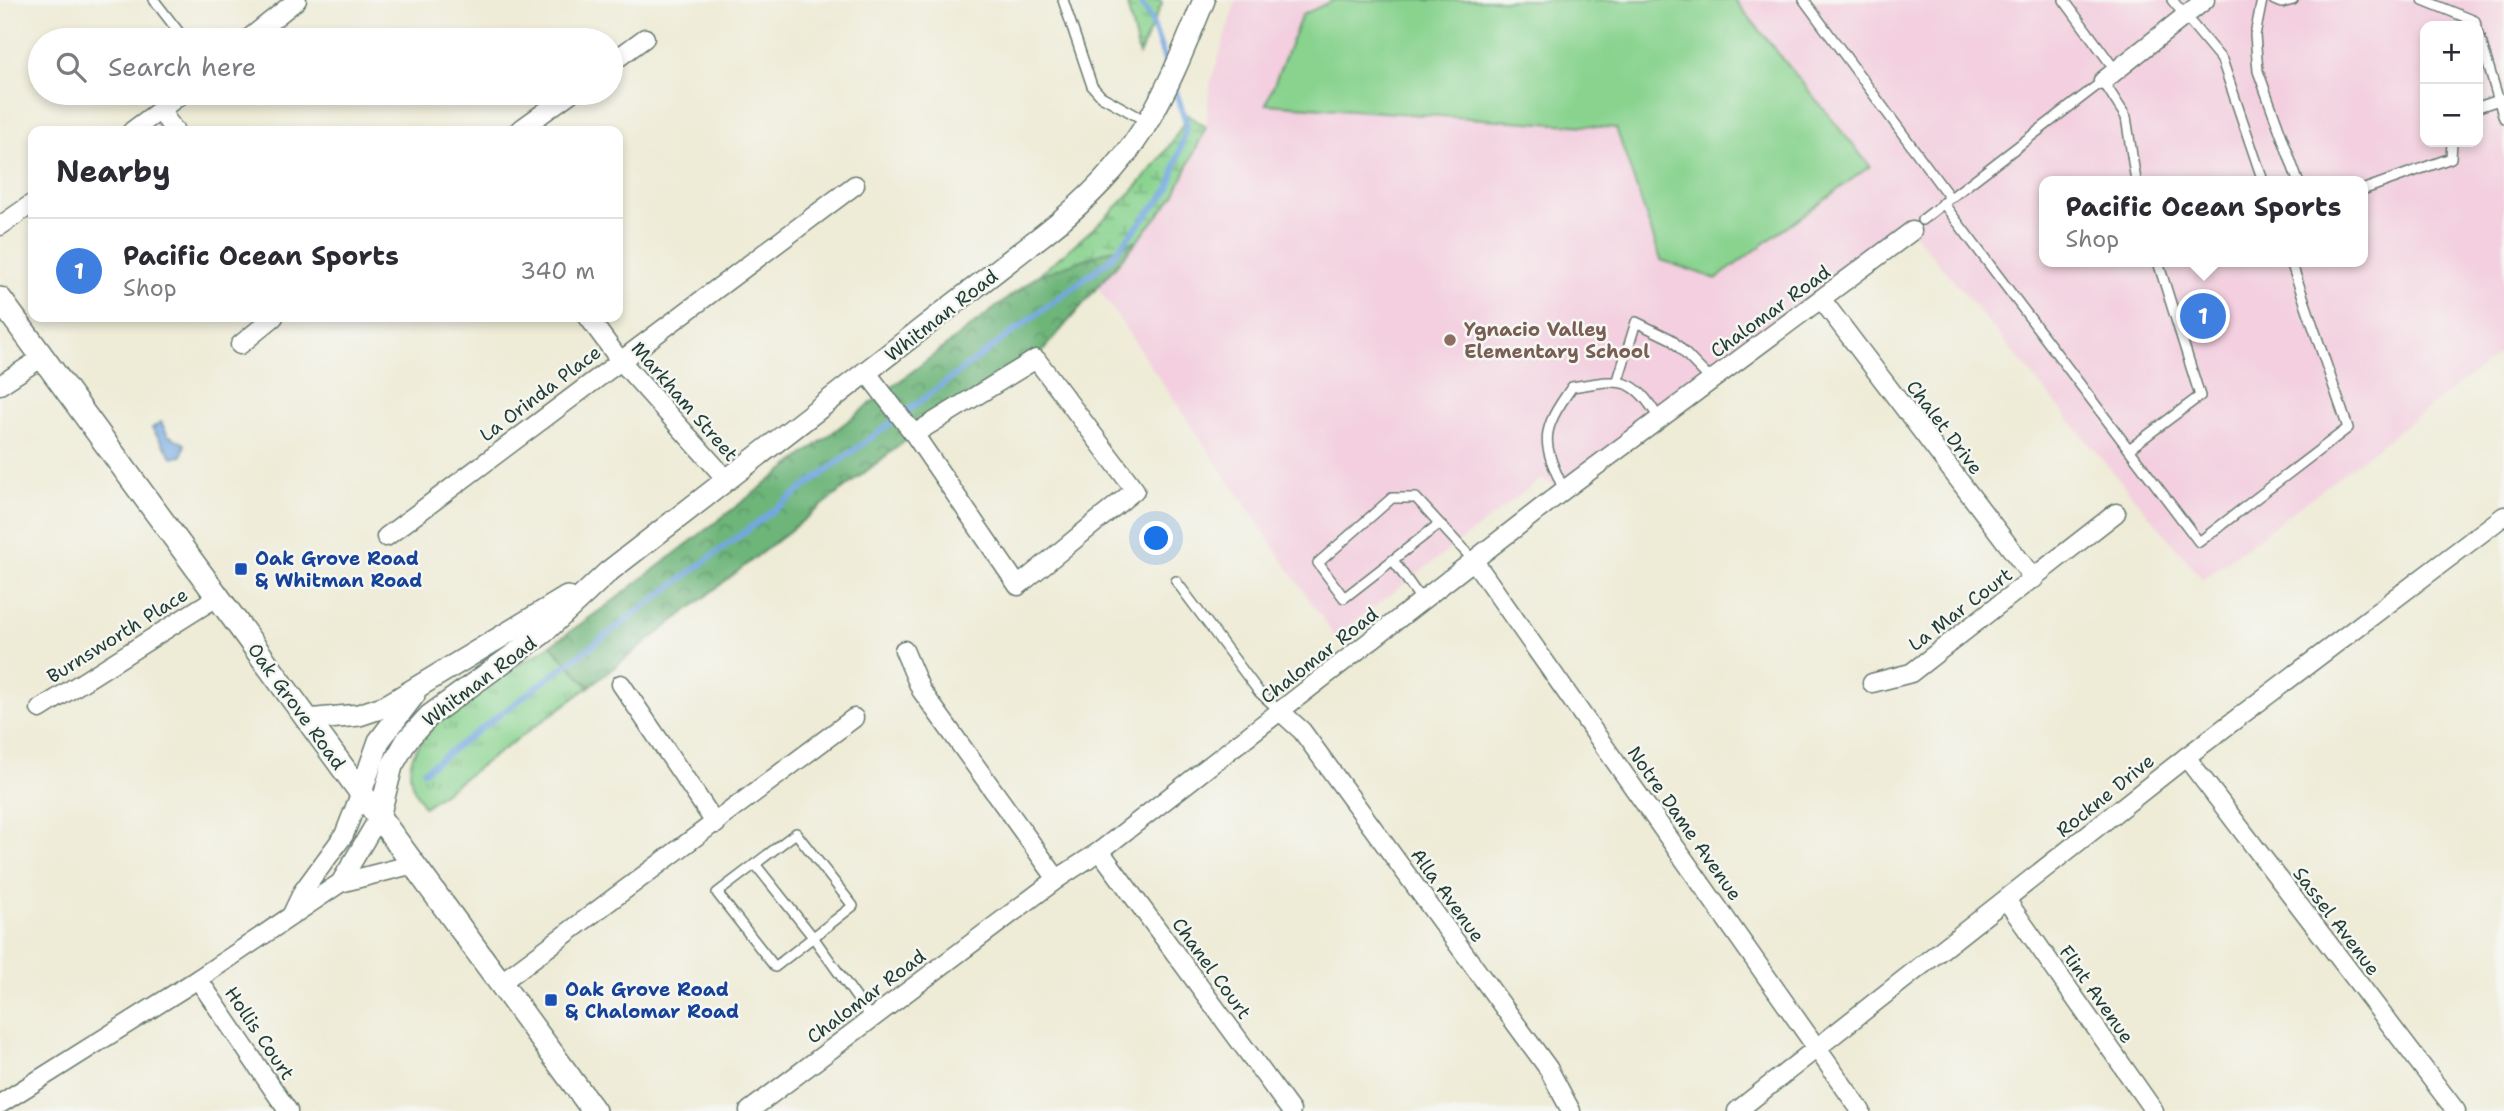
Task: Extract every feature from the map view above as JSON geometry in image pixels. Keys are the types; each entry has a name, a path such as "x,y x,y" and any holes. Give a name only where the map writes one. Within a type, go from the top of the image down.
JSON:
{"main road":[{"name":"Oak Grove Road","path":"0,299 594,1111"}],"street":[{"path":"262,28 297,0"},
{"name":"Whitman Road","path":"340,883 379,817 393,766 407,740 429,716 542,634 608,572 1076,209 1130,153 1149,123 1165,94 1204,0"},
{"path":"2110,76 2205,0"},
{"path":"623,54 645,38"},
{"path":"139,126 168,105"},
{"path":"525,126 554,105"},
{"path":"160,111 171,126"},
{"name":"La Orinda Place","path":"386,537 619,359 855,185"},
{"path":"0,226 28,206"},
{"name":"Chalomar Road","path":"749,1111 1057,879 1100,851 1564,490 1822,300 1917,225"},
{"name":"Chalet Drive","path":"1822,300 2034,579"},
{"path":"240,345 268,322"},
{"name":"Markham Street","path":"592,322 619,359 727,480"},
{"path":"0,385 41,358"},
{"path":"867,373 914,434 1018,586 1135,491 1035,359 914,434"},
{"name":"La Mar Court","path":"1872,683 1911,673 2116,513"},
{"name":"Rockne Drive","path":"1737,1111 2007,901 2186,757 2504,516"},
{"name":"Notre Dame Avenue","path":"1474,561 1861,1111"},
{"name":"Whitman Road","path":"307,719 359,715 386,706 608,572"},
{"name":"Burnsworth Place","path":"40,709 217,597"},
{"path":"904,650 921,690 1057,879"},
{"path":"621,684 716,824"},
{"name":"Whitman Road","path":"292,914 303,891 344,835 383,735 419,687"},
{"name":"Alla Avenue","path":"1282,712 1302,731 1548,1068 1570,1111"},
{"path":"499,984 854,718"},
{"name":"Sassel Avenue","path":"2186,757 2456,1111"},
{"name":"Chanel Court","path":"1100,851 1291,1111"},
{"name":"Whitman Road","path":"0,1104 198,978 340,883 414,864"},
{"name":"Flint Avenue","path":"2007,901 2154,1111"},
{"name":"Hollis Court","path":"198,978 288,1111"}],"lane":[{"path":"154,0 176,28"},
{"path":"1063,0 1092,86 1101,96 1149,123"},
{"path":"1804,0 1947,201 2199,542 2348,428 2293,267"},
{"path":"2064,0 2110,76 2126,117 2135,176"},
{"path":"2172,0 2222,60 2261,176"},
{"path":"2262,0 2255,35 2258,71 2296,176"},
{"path":"2274,0 2281,4 2293,0"},
{"path":"2423,0 2475,21"},
{"path":"2483,46 2501,99 2504,118"},
{"path":"1917,225 2110,76"},
{"path":"2483,105 2501,99"},
{"path":"2368,188 2451,158 2452,147"},
{"path":"2129,449 2200,396 2160,267"},
{"path":"1618,380 1636,322 1671,339 1711,380"},
{"path":"1564,490 1546,452 1552,416 1572,387 1618,380 1646,397 1659,419"},
{"path":"1438,524 1344,598 1318,563 1392,498 1416,498 1474,561"},
{"path":"1392,560 1422,601"},
{"path":"1176,581 1259,692 1282,712"},
{"path":"796,833 853,906 813,937 775,967 718,893 796,833"},
{"path":"755,864 813,937 871,1018"}],"shaded area":[{"path":"1236,0 2504,0 2504,350 2203,580 1912,231 1564,490 1541,479 1335,637 1098,288 1174,196 1206,127 1210,85"}],"green space":[{"path":"1126,0 1161,0 1162,4 1139,55"},
{"path":"1334,0 1735,0 1870,166 1716,279 1661,260 1616,128 1266,104 1302,15"},
{"path":"1188,115 1206,127 1174,196 1138,240 1037,276 1101,222 1140,183 1174,139"},
{"path":"1138,240 1036,359 914,434 589,687 551,645 609,604 1037,276"},
{"path":"551,645 589,687 424,807 416,794 410,772 414,753 426,734 466,699"}],"water":[{"path":"161,422 168,435 185,444 182,456 173,458 152,428"}],"waterway":[{"path":"1139,0 1151,19 1168,69"},
{"path":"424,771 1108,261 1169,189 1187,125 1174,86"}],"place":[{"name":"Pacific Ocean Sports","path":"2203,316"},
{"name":"Ygnacio Valley Elementary School","path":"1450,340"},
{"name":"Oak Grove Road & Whitman Road","path":"241,569"},
{"name":"Oak Grove Road & Chalomar Road","path":"551,1000"}]}
